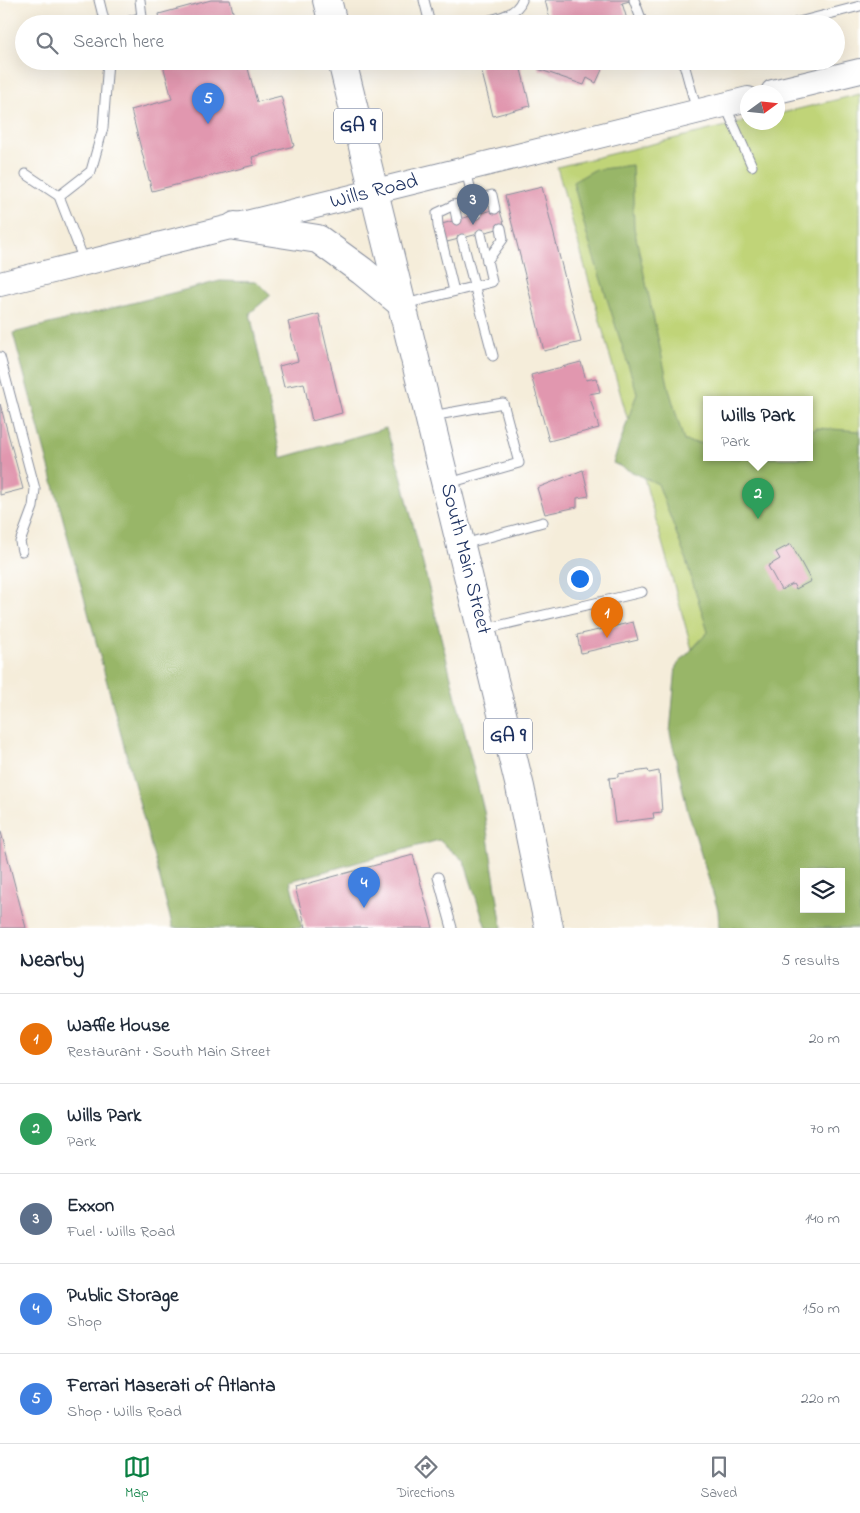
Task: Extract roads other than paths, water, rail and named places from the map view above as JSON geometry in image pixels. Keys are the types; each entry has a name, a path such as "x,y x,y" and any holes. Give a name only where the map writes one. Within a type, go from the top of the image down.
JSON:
{"highway":[{"path":"327,0 331,15"},
{"name":"GA 9","path":"344,70 374,191"},
{"name":"South Main Street","path":"374,191 483,630 520,787 549,928"},
{"path":"235,226 318,239 362,270 402,304"}],"street":[{"path":"785,89 860,71"},
{"name":"Wills Road","path":"0,284 736,102"}],"lane":[{"path":"99,0 103,15"},
{"path":"140,0 142,15"},
{"path":"424,0 428,15"},
{"path":"507,15 511,14 521,4 522,0"},
{"path":"634,0 640,15"},
{"path":"826,15 860,6"},
{"path":"58,196 92,171 103,128 107,70"},
{"path":"685,70 697,112"},
{"path":"736,102 752,166"},
{"path":"466,169 476,214"},
{"path":"26,174 58,196 85,263"},
{"path":"454,291 438,226 437,213 454,205 492,195 496,209"},
{"path":"454,205 457,220"},
{"path":"487,261 503,239 501,228"},
{"path":"402,304 492,282 481,234"},
{"path":"462,239 493,356"},
{"path":"0,359 35,489 33,507 20,542 22,551"},
{"path":"430,416 503,403 519,463 447,483"},
{"path":"462,545 543,522"},
{"path":"483,630 642,592"},
{"path":"438,877 452,928"}],"place":[{"name":"Ferrari Maserati of Atlanta","path":"208,124"},
{"name":"Exxon","path":"473,225"},
{"name":"Wills Park","path":"758,519"},
{"name":"Waffle House","path":"607,638"},
{"name":"Public Storage","path":"364,908"}]}
